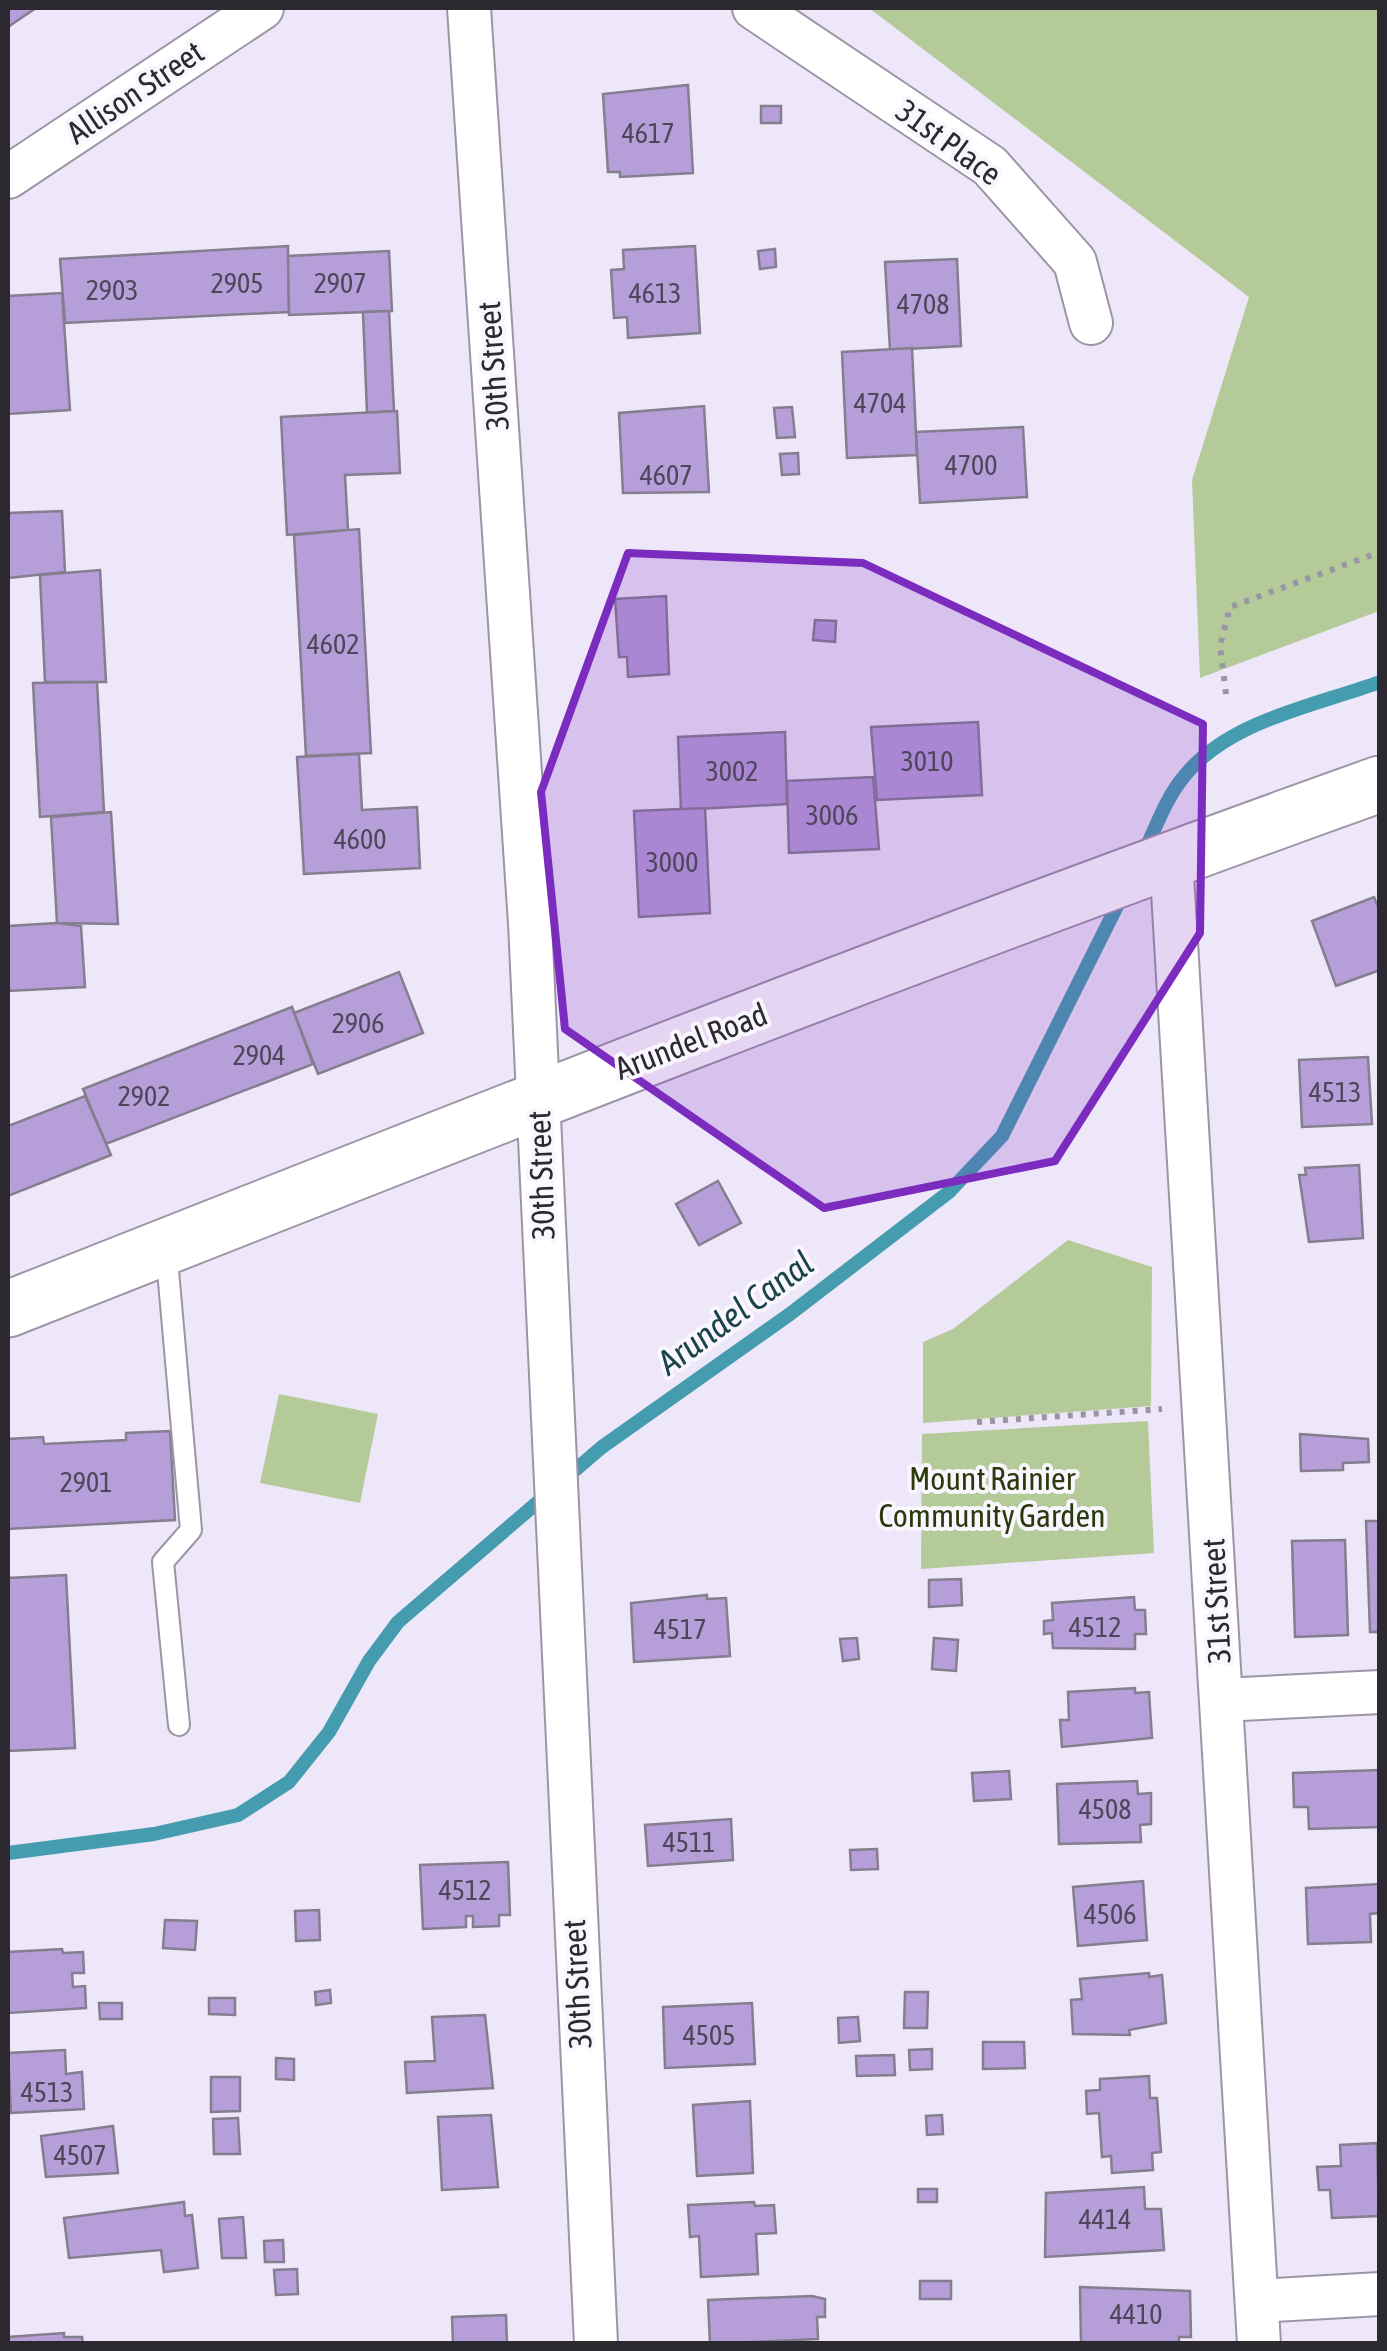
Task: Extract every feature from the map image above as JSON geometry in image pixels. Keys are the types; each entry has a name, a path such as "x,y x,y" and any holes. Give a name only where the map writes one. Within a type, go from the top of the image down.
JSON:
{"street":[{"name":"Allison Street","path":"8,177 262,8"},
{"name":"30th Street","path":"469,8 538,1099 556,1572 596,2344"},
{"name":"31st Place","path":"754,8 990,166 1076,262 1091,322"},
{"name":"Arundel Road","path":"8,1309 538,1099 1171,858 1380,784"},
{"name":"31st Street","path":"1171,858 1259,2344"},
{"path":"1222,1700 1380,1692"},
{"path":"1257,2301 1380,2294"}],"lane":[{"path":"166,1246 191,1530 163,1562 179,1725"}],"path":[{"path":"1226,694 1220,646 1230,607 1380,552"},
{"path":"977,1422 1178,1408"}],"highlighted area":[{"path":"628,553 863,563 1203,724 1200,933 1055,1161 824,1208 565,1029 541,792"}],"green space":[{"path":"869,8 1379,8 1379,611 1200,678 1192,480 1249,297"},
{"path":"1068,1240 1152,1267 1151,1406 923,1423 923,1342 953,1329"},
{"path":"279,1394 378,1414 360,1503 260,1483"},
{"name":"Mount Rainier Community Garden","path":"1148,1421 1154,1553 921,1569 922,1434"}],"building":[{"path":"8,8 36,8 8,27"},
{"path":"688,85 693,173 620,177 620,172 608,172 603,94"},
{"path":"761,106 781,106 781,123 761,123"},
{"path":"288,246 289,312 65,323 60,259"},
{"path":"695,246 700,333 628,338 627,317 614,318 611,270 624,269 623,250"},
{"path":"775,249 776,267 760,269 758,251"},
{"path":"389,251 392,311 289,315 288,256"},
{"path":"957,259 961,346 890,350 885,262"},
{"path":"62,293 70,410 8,414 8,296"},
{"path":"389,311 394,411 367,413 363,312"},
{"path":"912,348 917,455 847,458 842,352"},
{"path":"704,406 709,492 623,493 619,413"},
{"path":"792,407 795,437 777,438 774,408"},
{"path":"397,411 400,473 345,475 348,530 287,535 281,417"},
{"path":"1023,427 1027,497 920,503 916,432"},
{"path":"798,453 799,474 782,475 780,454"},
{"path":"62,511 65,572 8,578 8,513"},
{"path":"359,529 371,753 306,756 294,535"},
{"path":"100,570 106,682 45,682 40,575"},
{"path":"666,596 669,674 628,677 627,657 619,657 615,599"},
{"path":"815,620 836,621 835,642 813,640"},
{"path":"97,682 104,812 40,817 33,683"},
{"path":"978,722 982,795 877,800 871,727"},
{"path":"785,732 787,804 681,810 678,737"},
{"path":"359,754 362,810 417,807 420,868 304,874 297,757"},
{"path":"873,777 879,849 789,853 787,781"},
{"path":"705,808 710,913 639,917 634,811"},
{"path":"111,812 118,924 57,923 51,817"},
{"path":"1374,897 1380,912 1380,970 1336,986 1312,921"},
{"path":"8,926 81,926 85,987 8,991"},
{"path":"399,972 423,1033 318,1074 294,1013"},
{"path":"292,1007 313,1064 106,1144 83,1089"},
{"path":"1368,1057 1372,1124 1302,1127 1299,1060"},
{"path":"85,1096 111,1155 8,1196 8,1126"},
{"path":"1359,1165 1363,1238 1309,1242 1299,1175 1306,1175 1305,1168"},
{"path":"718,1181 741,1223 699,1245 676,1204"},
{"path":"170,1431 175,1520 8,1529 8,1439 43,1437 44,1444 126,1440 126,1433"},
{"path":"1300,1434 1368,1439 1369,1462 1343,1463 1343,1470 1301,1471"},
{"path":"1366,1521 1380,1521 1380,1632 1370,1632"},
{"path":"1345,1540 1348,1635 1295,1637 1292,1541"},
{"path":"66,1575 75,1748 8,1751 8,1578"},
{"path":"961,1579 962,1605 929,1607 929,1580"},
{"path":"707,1595 707,1599 726,1598 730,1656 634,1662 631,1603"},
{"path":"1134,1597 1135,1610 1145,1610 1146,1634 1135,1634 1135,1649 1053,1648 1052,1633 1044,1634 1044,1621 1053,1620 1052,1603"},
{"path":"857,1638 859,1659 843,1661 840,1639"},
{"path":"934,1638 958,1640 956,1671 932,1669"},
{"path":"1135,1688 1135,1693 1149,1692 1152,1738 1062,1747 1060,1720 1069,1720 1068,1692"},
{"path":"1380,1770 1380,1827 1309,1829 1308,1807 1294,1807 1293,1773"},
{"path":"1009,1771 1011,1799 974,1801 972,1773"},
{"path":"1137,1781 1138,1794 1151,1793 1151,1824 1140,1825 1141,1842 1059,1844 1057,1784"},
{"path":"731,1819 733,1860 648,1866 645,1825"},
{"path":"877,1849 878,1869 851,1870 850,1850"},
{"path":"508,1862 510,1915 499,1915 499,1926 473,1927 473,1916 466,1916 466,1927 423,1929 420,1865"},
{"path":"1143,1881 1147,1940 1078,1946 1073,1887"},
{"path":"1380,1884 1380,1913 1370,1914 1371,1942 1308,1944 1306,1888"},
{"path":"319,1910 320,1940 296,1941 295,1911"},
{"path":"165,1920 197,1921 195,1950 163,1948"},
{"path":"62,1949 63,1953 83,1952 84,1973 72,1973 73,1987 85,1986 86,2008 8,2013 8,1952"},
{"path":"1149,1973 1149,1977 1162,1975 1166,2023 1129,2030 1130,2035 1073,2034 1071,2000 1082,1999 1080,1979"},
{"path":"330,1990 331,2003 316,2005 315,1992"},
{"path":"905,1992 928,1992 927,2028 904,2028"},
{"path":"209,1998 235,1998 235,2015 209,2014"},
{"path":"99,2003 122,2003 122,2019 100,2019"},
{"path":"752,2003 755,2064 665,2068 663,2007"},
{"path":"485,2015 493,2088 407,2093 405,2062 435,2061 432,2017"},
{"path":"858,2017 860,2041 839,2043 838,2018"},
{"path":"983,2042 1024,2042 1025,2068 983,2069"},
{"path":"932,2049 932,2069 910,2070 909,2050"},
{"path":"65,2050 66,2074 82,2072 84,2109 11,2113 8,2053"},
{"path":"894,2055 895,2075 857,2076 856,2056"},
{"path":"276,2058 294,2059 294,2080 276,2079"},
{"path":"1149,2076 1150,2098 1157,2098 1161,2152 1152,2153 1153,2170 1112,2173 1111,2156 1102,2157 1099,2113 1087,2114 1086,2091 1100,2090 1100,2079"},
{"path":"211,2077 240,2077 240,2111 211,2112"},
{"path":"750,2101 753,2173 697,2176 693,2105"},
{"path":"491,2115 498,2187 442,2190 438,2117"},
{"path":"942,2115 943,2134 927,2135 926,2116"},
{"path":"238,2118 240,2154 214,2154 213,2119"},
{"path":"113,2126 118,2173 46,2177 41,2136"},
{"path":"1377,2143 1379,2216 1332,2218 1330,2190 1319,2190 1317,2167 1341,2166 1340,2145"},
{"path":"1144,2187 1145,2209 1161,2209 1164,2250 1045,2257 1046,2193"},
{"path":"918,2189 937,2189 937,2202 918,2202"},
{"path":"184,2202 185,2216 192,2215 198,2268 164,2272 161,2250 69,2258 64,2218"},
{"path":"754,2202 755,2206 774,2205 776,2233 756,2234 758,2274 701,2277 699,2236 690,2237 688,2205"},
{"path":"243,2217 246,2258 222,2258 219,2219"},
{"path":"283,2240 284,2262 265,2262 264,2241"},
{"path":"297,2269 298,2294 276,2295 274,2270"},
{"path":"920,2281 951,2281 951,2299 920,2299"},
{"path":"1080,2287 1190,2291 1191,2337 1179,2337 1179,2342 1081,2342"},
{"path":"812,2296 825,2299 825,2317 817,2317 818,2339 710,2344 708,2300"},
{"path":"506,2315 507,2344 453,2344 452,2317"},
{"path":"64,2333 64,2337 82,2337 83,2344 8,2344 8,2337"}],"waterway":[{"name":"Arundel Canal","path":"1143,854 1176,787 1200,759 1222,743 1273,718 1380,682"},
{"name":"Arundel Canal","path":"8,1853 154,1834 238,1815 289,1782 329,1732 369,1661 398,1622 602,1447 790,1314 949,1192 1002,1136 1122,896"}]}
